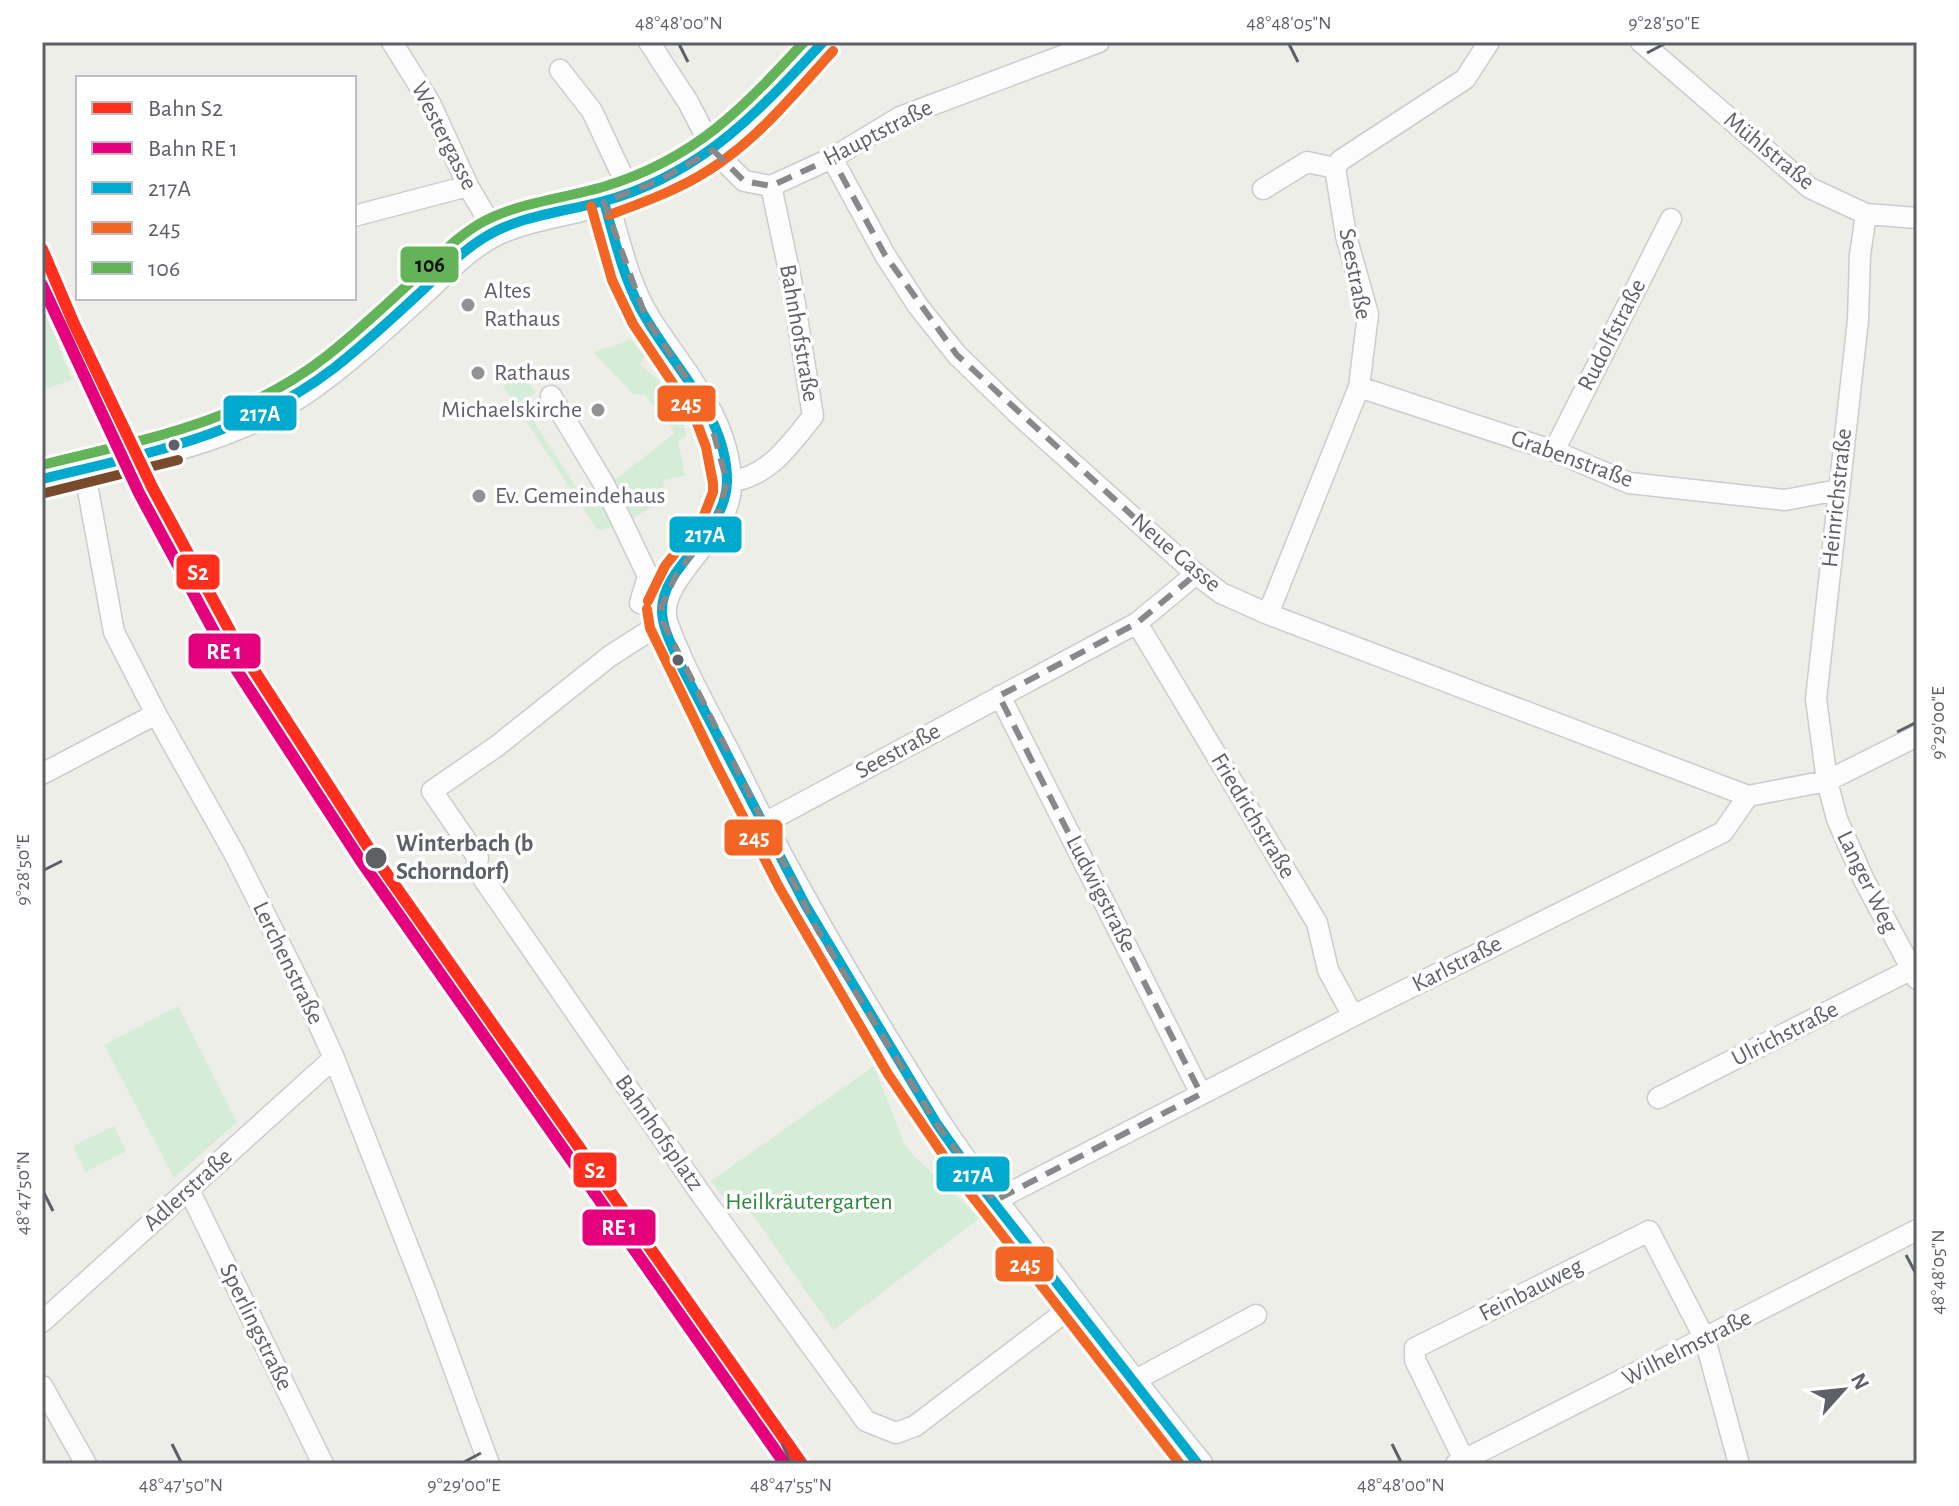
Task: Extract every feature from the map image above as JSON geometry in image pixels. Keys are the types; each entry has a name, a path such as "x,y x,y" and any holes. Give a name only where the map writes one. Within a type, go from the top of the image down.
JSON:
{"street":[{"name":"Westergasse","path":"392,42 430,103 468,186 495,232"},
{"path":"649,42 688,102 713,150 744,181 771,186"},
{"path":"42,479 225,431 268,413 353,352 456,259 495,232 560,210 604,202 686,168 713,150 761,109 823,42"},
{"name":"Hauptstraße","path":"771,186 832,158 900,117 1099,42"},
{"path":"1263,189 1307,162 1335,168 1341,160 1465,79 1489,42"},
{"name":"Mühlstraße","path":"1641,42 1810,188 1866,214 1917,218"},
{"path":"560,70 592,111 630,192"},
{"name":"Neue Gasse","path":"832,158 885,255 918,306 957,355 1019,415 1221,593 1268,614 1748,796"},
{"name":"Seestraße","path":"1268,614 1359,387 1368,314 1346,236 1335,168"},
{"path":"356,215 468,186"},
{"name":"Bahnhofstraße","path":"727,482 758,475 782,454 813,416 791,280 771,186"},
{"path":"604,202 625,275 646,318 707,409 720,443 727,482 727,495 715,525 677,573 662,615"},
{"name":"Heinrichstraße","path":"1827,781 1816,699 1858,320 1860,255 1866,214"},
{"name":"Rudolfstraße","path":"1554,451 1671,219"},
{"name":"Grabenstraße","path":"1359,387 1554,451 1629,483 1785,500 1838,490"},
{"path":"551,396 604,484 648,576 640,603 662,615 761,825 817,929 938,1126 1130,1383 1198,1464"},
{"name":"Lerchenstraße","path":"84,468 114,632 234,853 334,1058 489,1464"},
{"name":"Seestraße","path":"761,825 1137,623 1196,574"},
{"name":"Bahnhofsplatz","path":"662,615 497,746 432,791 478,858 476,868 770,1291 866,1421 896,1433 915,1426 1073,1306"},
{"name":"Friedrichstraße","path":"1137,623 1317,923 1328,970 1353,1016"},
{"name":"Ludwigstraße","path":"1000,696 1201,1094"},
{"path":"42,774 156,714"},
{"path":"1748,796 1827,781 1917,736"},
{"name":"Langer Weg","path":"1827,781 1837,819 1864,880 1914,974"},
{"name":"Karlstraße","path":"994,1201 1353,1016 1723,832 1748,796"},
{"name":"Ulrichstraße","path":"1658,1098 1914,974"},
{"name":"Adlerstraße","path":"42,1322 334,1058"},
{"name":"Sperlingstraße","path":"189,1190 323,1464"},
{"name":"Wilhelmstraße","path":"1462,1463 1917,1230"},
{"name":"Feinbauweg","path":"1462,1463 1415,1360 1415,1348 1649,1231 1705,1339"},
{"path":"1130,1383 1256,1315"},
{"path":"1705,1339 1739,1464"},
{"path":"42,1386 86,1464"}],"highlighted area":[{"path":"713,150 744,181 771,186 832,158 885,255 957,355 1196,574 1137,623 999,696 1201,1094 994,1201 938,1126 817,929 663,622 661,607 677,573 715,525 727,482 707,409 646,318 604,202 658,181"}],"green space":[{"path":"42,306 72,380 42,390"},
{"path":"630,338 644,356 640,365 674,393 687,436 678,441 685,476 663,480 667,499 624,523 598,531 503,386 521,374 536,392 522,403 578,490 603,489 675,433 645,395 633,394 594,353"},
{"path":"178,1006 237,1122 174,1178 104,1045"},
{"name":"Heilkräutergarten","path":"874,1066 904,1143 980,1218 833,1330 734,1188 722,1196 711,1181"},
{"path":"114,1126 126,1151 86,1172 73,1146"}],"rail line":[{"name":"S2","path":"42,249 74,324 152,487 237,644 372,853 802,1464"}],"transit line":[{"name":"106","path":"42,465 191,426 262,397 328,355 445,250 479,224 509,211 606,186 666,161 716,129 760,89 804,42"},
{"name":"217A","path":"42,479 194,439 267,410 301,391 358,349 454,261 485,237 533,217 602,202 650,185 706,153 754,113 823,42"},
{"name":"245","path":"609,215 673,190 727,158 775,115 833,51"},
{"name":"217A","path":"604,202 619,255 639,306 707,411 725,457 727,482 724,501 706,534 682,564 665,594 662,610 664,623 679,662 806,906 937,1124 984,1190 1198,1464"},
{"name":"245","path":"591,206 612,280 633,324 694,415 706,447 713,483 713,492 703,518 665,566 648,601"},
{"path":"42,285 139,493 225,652 361,861 785,1464"},
{"path":"45,493 178,460"},
{"name":"245","path":"647,609 650,628 779,887 888,1074 965,1187 1180,1464"}],"place":[{"name":"Altes Rathaus","path":"468,305"},
{"name":"Rathaus","path":"478,373"},
{"name":"Michaelskirche","path":"598,410"},
{"name":"Ev. Gemeindehaus","path":"479,496"},
{"name":"Winterbach (b Schorndorf)","path":"376,858"}]}
